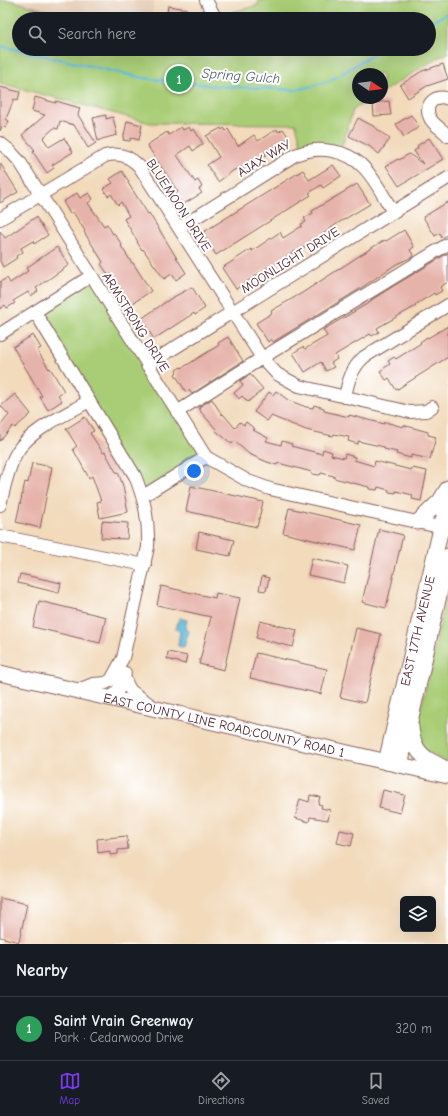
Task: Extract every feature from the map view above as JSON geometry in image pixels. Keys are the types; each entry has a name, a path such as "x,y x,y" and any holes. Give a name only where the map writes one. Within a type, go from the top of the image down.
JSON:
{"main road":[{"path":"418,522 440,501 448,488"},
{"name":"EAST 17TH AVENUE","path":"393,764 393,733 444,528 448,499"},
{"name":"EAST 17TH AVENUE","path":"393,764 411,716 448,556"},
{"name":"EAST COUNTY LINE ROAD;COUNTY ROAD 1","path":"0,673 111,700 448,776"},
{"path":"411,716 413,741 417,750 423,756 444,767 448,771"},
{"path":"352,754 381,747 390,740 393,733"}],"street":[{"path":"206,0 212,12"},
{"path":"447,131 438,127 431,120 428,108 434,98 443,97 448,99"},
{"name":"ARMSTRONG DRIVE","path":"0,143 12,152 20,162 206,457"},
{"name":"AJAX WAY","path":"179,228 295,155 311,150 336,151 355,159 367,170 393,212"},
{"name":"BLUEMOON DRIVE","path":"0,219 105,156 121,154 130,158 139,166 262,358 277,374 291,383 307,388 410,412 426,411 432,407"},
{"name":"MOONLIGHT DRIVE","path":"147,365 448,178"},
{"path":"177,412 448,244"},
{"path":"0,334 91,276"},
{"path":"345,397 350,376 354,368 364,357 448,305"},
{"path":"35,312 135,476 143,496 149,531 145,566 123,658 111,680 106,683 93,684 75,691"},
{"path":"0,506 13,461 23,444 40,430 90,401"},
{"path":"143,496 206,457 248,481 270,489 444,528"},
{"path":"0,536 145,566"},
{"path":"111,700 121,686 124,677 125,668 123,658"},
{"path":"124,677 132,691 159,710"}],"shaded area":[{"path":"9,0 155,0 152,12 51,12"}],"green space":[{"path":"0,0 9,0 51,12 12,12 12,56 436,56 436,12 234,12 258,5 259,0 448,0 448,53 437,58 388,88 388,68 352,68 352,104 362,104 353,110 340,152 303,152 296,124 150,123 0,83"},
{"path":"91,276 206,457 143,496 35,312"},
{"path":"448,591 448,763 424,750 417,726"}],"water":[{"path":"179,618 187,620 185,629 189,631 184,647 178,646 180,631 176,629"}],"building":[{"path":"168,6 187,9 186,12 167,12"},
{"path":"443,64 448,79 427,86 408,98 400,85 422,71"},
{"path":"0,87 20,92 18,100 14,99 6,119 9,121 6,128 2,126 0,131"},
{"path":"35,97 80,108 78,115 96,143 88,148 74,125 60,121 58,129 54,128 43,138 49,147 64,138 73,152 52,165 54,168 47,173 33,152 35,150 22,135 45,115 32,111"},
{"path":"388,101 391,115 374,116 373,104 388,104"},
{"path":"106,115 106,119 113,117 117,135 98,141 93,118"},
{"path":"411,115 419,127 404,137 396,124"},
{"path":"358,118 373,126 390,139 379,154 369,146 349,136"},
{"path":"127,121 142,125 139,140 131,138 130,141 123,140"},
{"path":"181,127 183,130 189,127 191,131 194,129 203,144 193,151 190,146 177,155 195,182 198,180 202,187 199,189 202,193 182,205 175,194 178,192 147,145 167,132 169,135"},
{"path":"221,128 222,130 224,128 226,131 228,129 238,146 254,135 258,141 277,129 278,132 283,129 289,138 265,153 266,155 259,159 258,158 241,170 240,168 234,170 218,182 207,165 219,157 206,136"},
{"path":"429,138 443,159 399,186 386,166 409,154 423,164 414,151 418,148 417,146"},
{"path":"0,163 18,192 0,203"},
{"path":"333,165 341,176 323,188 321,185 309,193 311,195 216,255 202,233 303,170 309,180"},
{"path":"122,171 129,182 128,183 148,214 149,213 186,273 176,280 172,274 164,279 143,249 142,250 124,219 129,216 121,202 118,205 111,194 108,196 103,189 113,183 110,179"},
{"path":"357,184 370,204 338,223 296,253 295,251 236,289 222,268 251,249 252,251 280,232 283,238 302,226 301,224 306,222 304,218 313,213 312,211"},
{"path":"77,193 80,198 89,193 93,199 88,203 104,226 107,224 113,234 114,233 151,291 130,305 111,274 109,276 101,264 103,262 73,212 70,214 63,202"},
{"path":"448,202 448,234 442,238 440,233 435,236 423,217"},
{"path":"36,217 48,235 34,244 33,241 21,248 23,252 3,267 0,261 0,231 5,238"},
{"path":"404,230 414,247 410,250 414,256 395,265 358,290 273,342 271,339 268,342 256,323 272,313 271,311 302,293 373,247"},
{"path":"57,247 69,265 36,288 38,291 31,296 28,292 13,301 15,303 7,308 5,305 0,309 0,282 7,278 10,283 28,271 26,268"},
{"path":"448,253 448,282 440,287 442,291 435,295 434,293 415,305 416,306 377,328 379,332 372,336 370,334 335,355 337,359 331,363 334,367 326,371 321,362 305,372 293,353 303,347 305,349 327,336 323,330"},
{"path":"192,287 205,308 195,315 194,313 154,339 141,319 170,299"},
{"path":"448,326 448,357 396,390 389,378 386,380 380,371 390,364 388,361 394,357 396,359 421,343 420,342 427,337 428,338"},
{"path":"33,335 41,348 37,350 64,391 58,395 62,401 48,410 40,397 42,396 13,347"},
{"path":"228,337 243,361 192,394 189,390 186,392 175,374 177,372 176,370 181,367 182,368 219,345 218,343"},
{"path":"250,374 263,389 248,402 242,396 239,399 234,393 243,385 240,381"},
{"path":"276,391 288,400 306,407 313,408 314,405 324,408 324,411 349,417 349,415 403,427 403,425 428,432 428,435 436,437 430,459 411,455 411,458 396,454 397,452 384,449 384,447 358,441 358,444 348,441 349,437 334,434 333,436 306,430 271,416 267,421 254,412 269,392 273,395"},
{"path":"15,394 31,414 15,428 13,426 0,441 0,426 9,415 1,406"},
{"path":"212,399 222,415 223,414 235,428 240,422 244,425 246,422 255,429 253,430 268,438 266,441 281,445 282,441 292,444 291,446 322,454 323,449 332,452 331,455 344,458 345,454 355,457 354,460 374,466 375,461 411,470 412,468 427,471 421,501 412,499 413,495 396,491 396,493 389,492 389,490 378,487 377,490 369,489 369,487 334,478 334,476 321,473 320,475 312,474 312,472 278,463 277,465 249,454 234,441 232,444 215,430 216,429 201,412 199,407"},
{"path":"85,417 94,431 90,433 103,453 105,452 116,472 118,472 123,486 128,512 100,518 97,502 101,501 92,476 89,478 73,449 77,446 66,429"},
{"path":"32,463 52,467 40,528 16,522 25,482 28,483"},
{"path":"191,486 263,502 257,527 186,511"},
{"path":"289,508 361,525 355,550 283,533"},
{"path":"102,521 128,523 127,539 101,538"},
{"path":"379,529 403,535 386,608 362,602"},
{"path":"199,532 234,540 230,556 196,549"},
{"path":"312,558 348,566 344,583 308,575"},
{"path":"20,574 61,583 59,593 18,583"},
{"path":"262,576 269,578 266,591 259,590"},
{"path":"161,586 215,598 216,593 240,598 224,670 199,664 211,617 157,605"},
{"path":"39,601 106,617 100,643 33,627"},
{"path":"260,621 297,630 293,647 256,638"},
{"path":"356,628 381,634 365,703 340,697"},
{"path":"168,652 187,656 185,664 167,659"},
{"path":"256,653 327,669 321,694 250,678"},
{"path":"383,790 405,795 400,813 379,808"},
{"path":"310,795 320,797 318,804 322,805 321,808 330,810 328,820 310,817 309,822 295,818 300,799 309,802"},
{"path":"340,830 354,833 351,846 337,843"},
{"path":"127,836 128,849 118,850 118,854 110,855 110,851 98,853 97,839"},
{"path":"0,898 27,904 19,942 0,937"}],"waterway":[{"name":"Spring Gulch","path":"436,19 448,13"},
{"name":"Spring Gulch","path":"0,46 12,49"},
{"name":"Spring Gulch","path":"45,56 143,78 217,86 295,90 313,86 331,80 337,76"},
{"name":"Spring Gulch","path":"341,74 370,56"}],"place":[{"name":"Saint Vrain Greenway","path":"179,79"}]}
